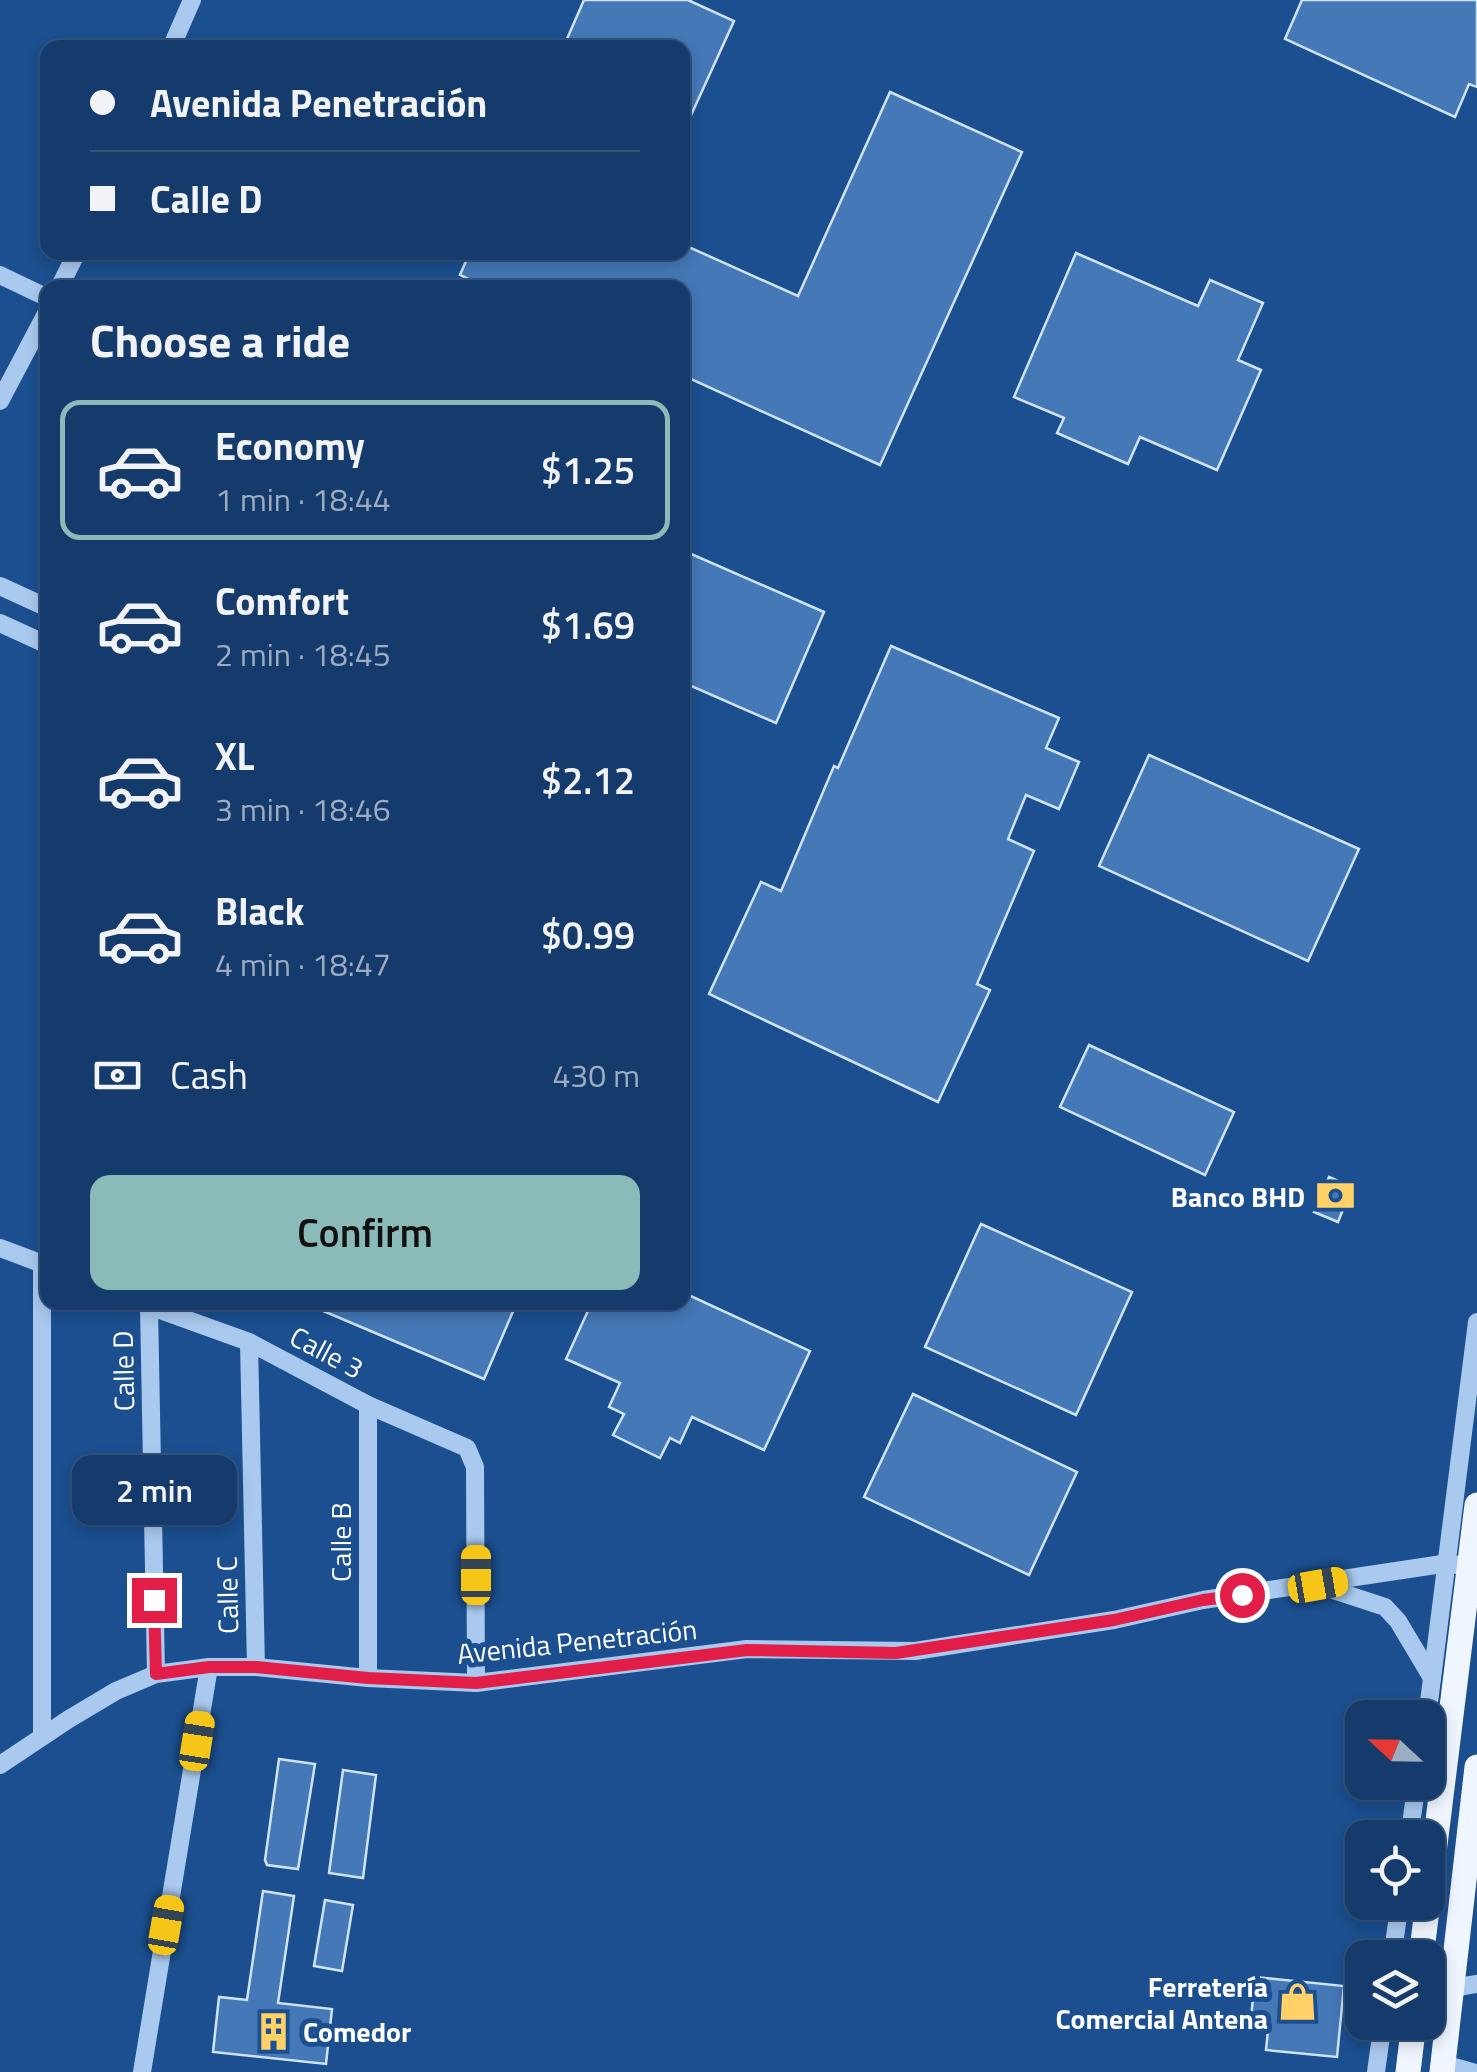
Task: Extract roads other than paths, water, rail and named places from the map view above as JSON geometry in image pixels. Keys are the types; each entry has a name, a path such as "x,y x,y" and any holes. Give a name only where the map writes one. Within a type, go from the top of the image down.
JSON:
{"main road":[{"path":"1423,1940 1466,1568 1477,1504"},
{"path":"1442,2068 1464,1986 1477,1768"},
{"path":"1408,2072 1412,2040"}],"street":[{"path":"174,40 192,0"},
{"path":"0,276 40,294"},
{"path":"0,401 6,375 40,322"},
{"path":"0,586 40,604"},
{"path":"0,624 40,642"},
{"path":"0,1248 40,1263"},
{"path":"42,1736 45,1310"},
{"name":"Calle D","path":"144,1310 156,1674"},
{"name":"Calle 3","path":"158,1310 249,1342 368,1405 467,1448 476,1468 476,1683"},
{"path":"1429,1700 1466,1568 1477,1322"},
{"name":"Calle C","path":"249,1342 256,1667"},
{"name":"Calle B","path":"368,1405 368,1678"},
{"name":"Avenida Penetración","path":"0,1765 116,1691 156,1674 209,1667 256,1667 476,1683 747,1650 915,1651 1114,1620 1203,1600 1466,1568"},
{"path":"1318,1585 1385,1607 1398,1620 1432,1678"},
{"path":"142,2072 209,1667"},
{"path":"1376,2072 1380,2040"},
{"path":"1442,2068 1472,2072"}],"place":[{"name":"Banco BHD","path":"1335,1196"},
{"name":"Ferretería Comercial Antena","path":"1298,2002"},
{"name":"Comedor","path":"273,2031"}]}
